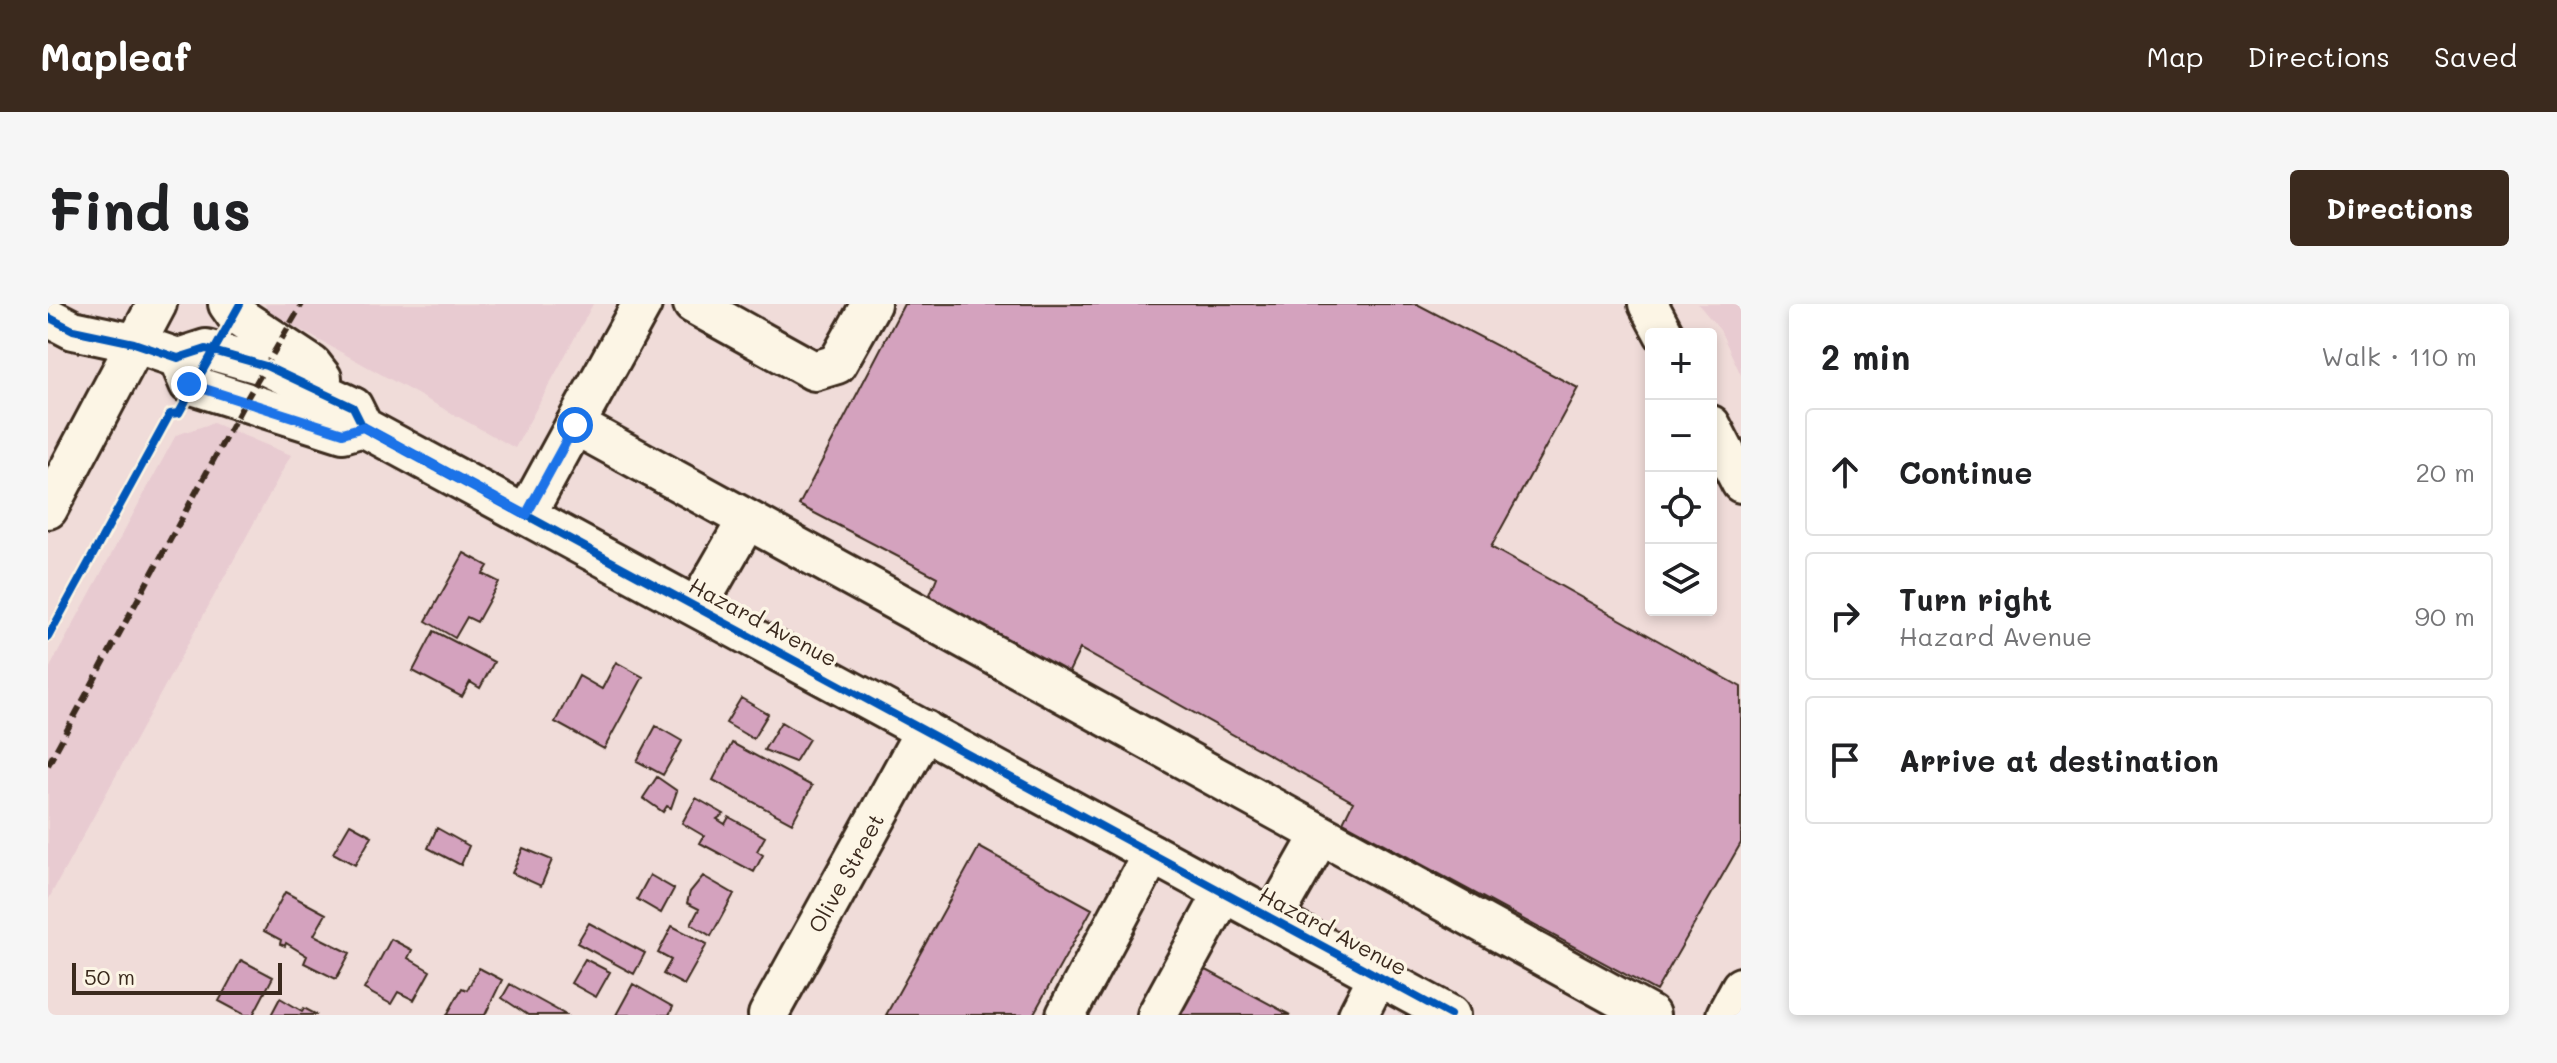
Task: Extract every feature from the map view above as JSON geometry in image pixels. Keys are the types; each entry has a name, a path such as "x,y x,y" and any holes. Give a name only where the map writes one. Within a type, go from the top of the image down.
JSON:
{"street":[{"path":"48,509 157,304"},
{"path":"228,304 235,314 312,365 335,397"},
{"path":"526,515 642,304"},
{"path":"693,304 814,371 837,364 871,304"},
{"path":"1648,304 1661,328"},
{"name":"Hazard Avenue","path":"48,317 73,330 134,343 178,358 206,349 266,366 335,397 353,407 363,427 1450,1015"},
{"name":"Hazard Avenue","path":"178,358 189,384 343,433 363,427"},
{"path":"575,425 1650,1015"},
{"path":"1717,437 1741,483"},
{"path":"697,607 747,520"},
{"name":"Olive Street","path":"768,1015 925,730"},
{"path":"1273,919 1320,836"},
{"path":"1066,1015 1152,854"},
{"path":"1157,1015 1224,892"},
{"path":"1358,1015 1378,976"},
{"path":"1726,1015 1741,987"}],"shaded area":[{"path":"265,304 593,304 515,448 268,312"},
{"path":"1698,304 1741,304 1741,375 1720,330"},
{"path":"213,423 291,455 48,900 48,671 176,435"}],"building":[{"path":"904,304 1417,304 1578,388 1491,547 1741,687 1741,843 1656,991 1343,822 1353,802 1080,649 1067,676 927,602 937,577 799,505"},
{"path":"464,553 488,566 483,574 499,582 477,622 467,617 455,638 426,621"},
{"path":"434,631 494,662 480,688 470,682 462,697 413,671"},
{"path":"616,662 643,677 604,749 555,722 579,676 602,689"},
{"path":"741,698 768,714 753,739 726,723"},
{"path":"781,722 809,739 795,762 764,750"},
{"path":"656,726 682,741 663,775 637,761"},
{"path":"732,743 812,786 792,823 713,780"},
{"path":"657,777 677,791 671,808 667,806 663,812 643,798"},
{"path":"696,798 724,814 717,819 725,824 729,817 765,837 757,851 763,855 754,872 700,843 704,836 682,823"},
{"path":"350,824 372,836 355,865 333,853"},
{"path":"437,828 469,846 461,865 428,848"},
{"path":"979,847 1092,909 1033,1015 886,1015"},
{"path":"523,848 552,860 541,886 512,873"},
{"path":"650,875 674,889 661,913 637,899"},
{"path":"703,876 734,894 711,936 691,924 699,909 687,903 690,892"},
{"path":"285,892 326,914 314,935 350,953 336,979 304,963 307,956 286,943 285,946 280,944 281,940 264,931"},
{"path":"589,923 645,953 634,974 577,943"},
{"path":"672,926 707,944 684,985 663,974 671,960 658,953"},
{"path":"391,939 412,950 408,958 430,971 414,1000 398,992 391,1004 364,989"},
{"path":"585,959 610,972 596,997 571,983"},
{"path":"241,960 273,977 253,1015 245,1015 219,1001"},
{"path":"1199,966 1290,1015 1173,1015"},
{"path":"479,968 502,980 485,1015 447,1015 462,988 467,990"},
{"path":"510,984 566,1015 528,1015 502,998"},
{"path":"633,984 673,1007 669,1015 616,1015"},
{"path":"280,998 302,1011 304,1008 317,1015 271,1015"}],"railway":[{"path":"48,765 246,400 302,304"}],"cycle path":[{"path":"48,637 170,414 179,413 240,304"},
{"path":"48,317 73,330 134,343 178,358 206,349 266,366 353,407 363,427 1450,1015"}],"route":[{"path":"189,384 343,433 363,427 526,515 575,425"}]}
